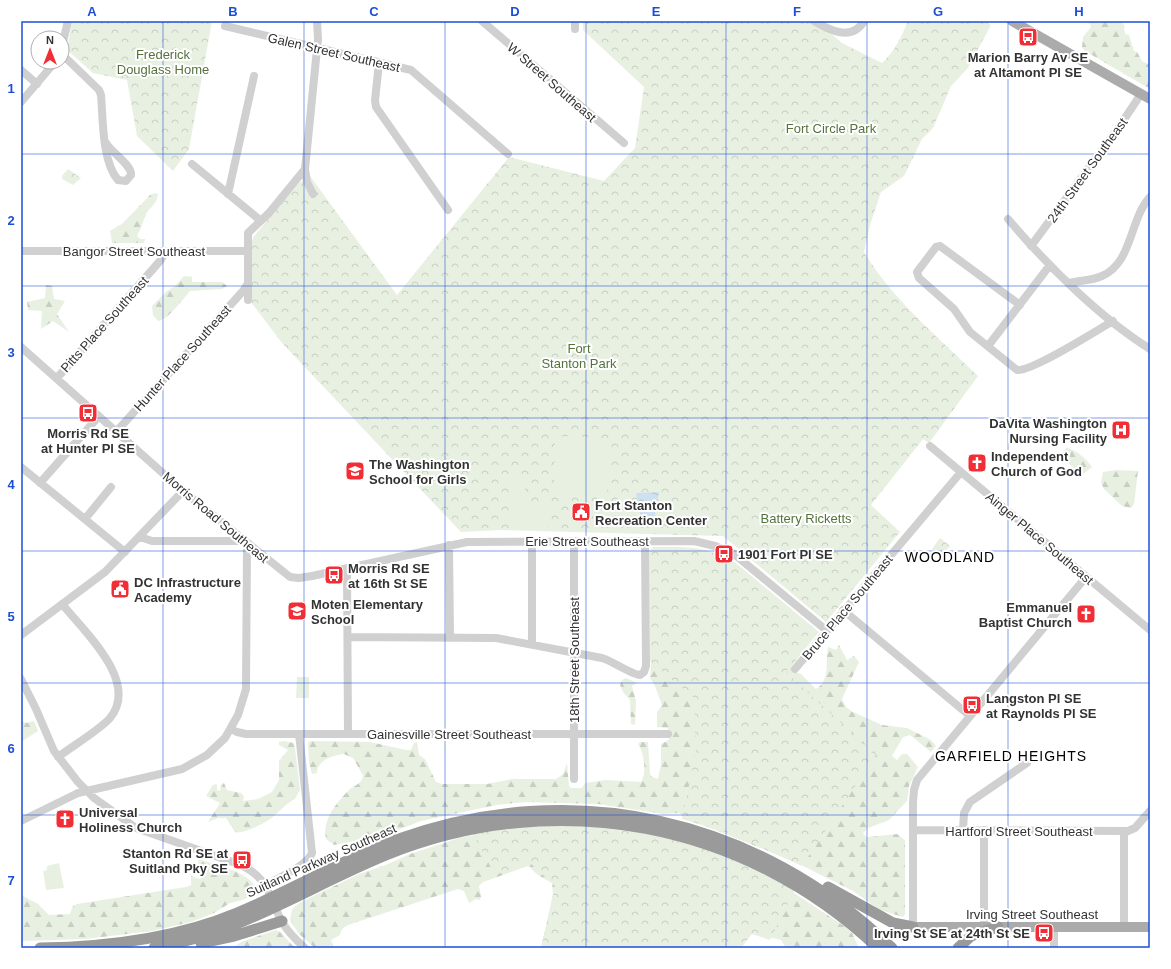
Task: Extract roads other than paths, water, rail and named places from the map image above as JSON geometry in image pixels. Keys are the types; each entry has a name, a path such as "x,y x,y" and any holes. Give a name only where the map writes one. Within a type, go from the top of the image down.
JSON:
{"highway":[{"name":"Suitland Parkway Southeast","path":"158,947 221,930 274,903 358,856 414,834 478,818 530,812 596,812 658,821 705,833 770,860 841,903 892,948"},
{"name":"Suitland Parkway Southeast","path":"40,948 110,943 170,934 274,903 407,847 454,833 489,826 524,822 560,821 598,822 643,828 710,845 748,860 811,894 878,948"},
{"path":"770,860 796,869 893,923 913,927"},
{"path":"158,947 218,940 282,921"},
{"path":"958,948 971,936 998,927"}],"main road":[{"path":"1012,21 1150,99"},
{"name":"Irving Street Southeast","path":"913,927 1150,927"}],"street":[{"path":"313,194 307,182 305,169 317,48 317,21"},
{"name":"W Street Southeast","path":"482,21 624,143"},
{"path":"814,21 838,33 847,33 857,28 864,21"},
{"name":"Galen Street Southeast","path":"225,26 412,71 508,154"},
{"path":"70,62 99,90 101,95 106,143"},
{"path":"379,63 375,100 376,107 448,210"},
{"path":"21,70 37,84"},
{"path":"21,102 48,70"},
{"path":"228,194 254,76"},
{"name":"24th Street Southeast","path":"1031,246 1116,132 1141,94"},
{"path":"192,164 260,220"},
{"path":"248,300 248,233 269,213 305,169"},
{"path":"1069,283 1098,278 1115,268 1124,254 1138,214 1150,197"},
{"path":"1008,219 1031,246 1069,283 1113,321 1150,350"},
{"path":"1020,305 940,246 936,247 917,275 954,309 970,332 1016,369 1023,370 1113,321"},
{"name":"Bangor Street Southeast","path":"21,251 248,251"},
{"name":"Pitts Place Southeast","path":"57,378 160,261 166,251"},
{"path":"988,346 1050,265"},
{"name":"Hunter Place Southeast","path":"116,432 243,291 248,283"},
{"name":"Morris Road Southeast","path":"21,347 183,491 287,576 302,578 450,546"},
{"path":"40,482 99,416"},
{"name":"Ainger Place Southeast","path":"930,446 1150,630"},
{"path":"21,467 125,552"},
{"name":"Bruce Place Southeast","path":"795,668 960,472"},
{"path":"85,519 111,487"},
{"path":"21,635 105,572 183,491"},
{"path":"21,821 78,792 169,773 185,768 212,751 231,728 243,704 247,679 245,542 152,541 140,537"},
{"path":"532,541 532,643"},
{"name":"18th Street Southeast","path":"574,541 574,779"},
{"path":"348,637 496,638 532,643 614,661 637,675 644,672 646,666 645,541"},
{"name":"Erie Street Southeast","path":"450,546 467,542 694,541 723,548 753,568 826,630"},
{"path":"450,546 450,638"},
{"path":"347,568 348,734"},
{"path":"913,927 913,798 916,783 1086,577"},
{"path":"58,757 109,719 118,705 119,691 116,679 107,661 86,629 62,604"},
{"path":"844,610 970,716"},
{"path":"21,679 52,748 86,790 134,827 241,865 255,874 266,885 282,921 291,935 304,948"},
{"name":"Gainesville Street Southeast","path":"231,728 240,733 299,734 668,734"},
{"path":"266,885 290,872 310,857 312,847 299,734"},
{"path":"963,830 964,813 968,803 1027,763"},
{"path":"1124,927 1124,831 1135,828 1150,811"},
{"name":"Hartford Street Southeast","path":"913,830 1124,831"},
{"path":"984,830 984,927"},
{"path":"1054,927 1054,948"}],"water":[{"path":"659,492 654,519 641,519 636,493"}],"place":[{"name":"Marion Barry Av SE at Altamont Pl SE","path":"1028,37"},
{"name":"Morris Rd SE at Hunter Pl SE","path":"88,413"},
{"name":"DaVita Washington Nursing Facility","path":"1121,430"},
{"name":"Independent Church of God","path":"977,463"},
{"name":"The Washington School for Girls","path":"355,471"},
{"name":"Fort Stanton Recreation Center","path":"581,512"},
{"name":"1901 Fort Pl SE","path":"724,554"},
{"name":"Morris Rd SE at 16th St SE","path":"334,575"},
{"name":"DC Infrastructure Academy","path":"120,589"},
{"name":"Moten Elementary School","path":"297,611"},
{"name":"Emmanuel Baptist Church","path":"1086,614"},
{"name":"Langston Pl SE at Raynolds Pl SE","path":"972,705"},
{"name":"Universal Holiness Church","path":"65,819"},
{"name":"Stanton Rd SE at Suitland Pky SE","path":"242,860"},
{"name":"Irving St SE at 24th St SE","path":"1044,933"}],"district":[{"name":"WOODLAND","path":"950,557"},
{"name":"GARFIELD HEIGHTS","path":"1011,756"}],"park label":[{"name":"Frederick Douglass Home","path":"163,62"},
{"name":"Fort Circle Park","path":"831,128"},
{"name":"Fort Stanton Park","path":"579,356"},
{"name":"Battery Ricketts","path":"806,518"}]}
